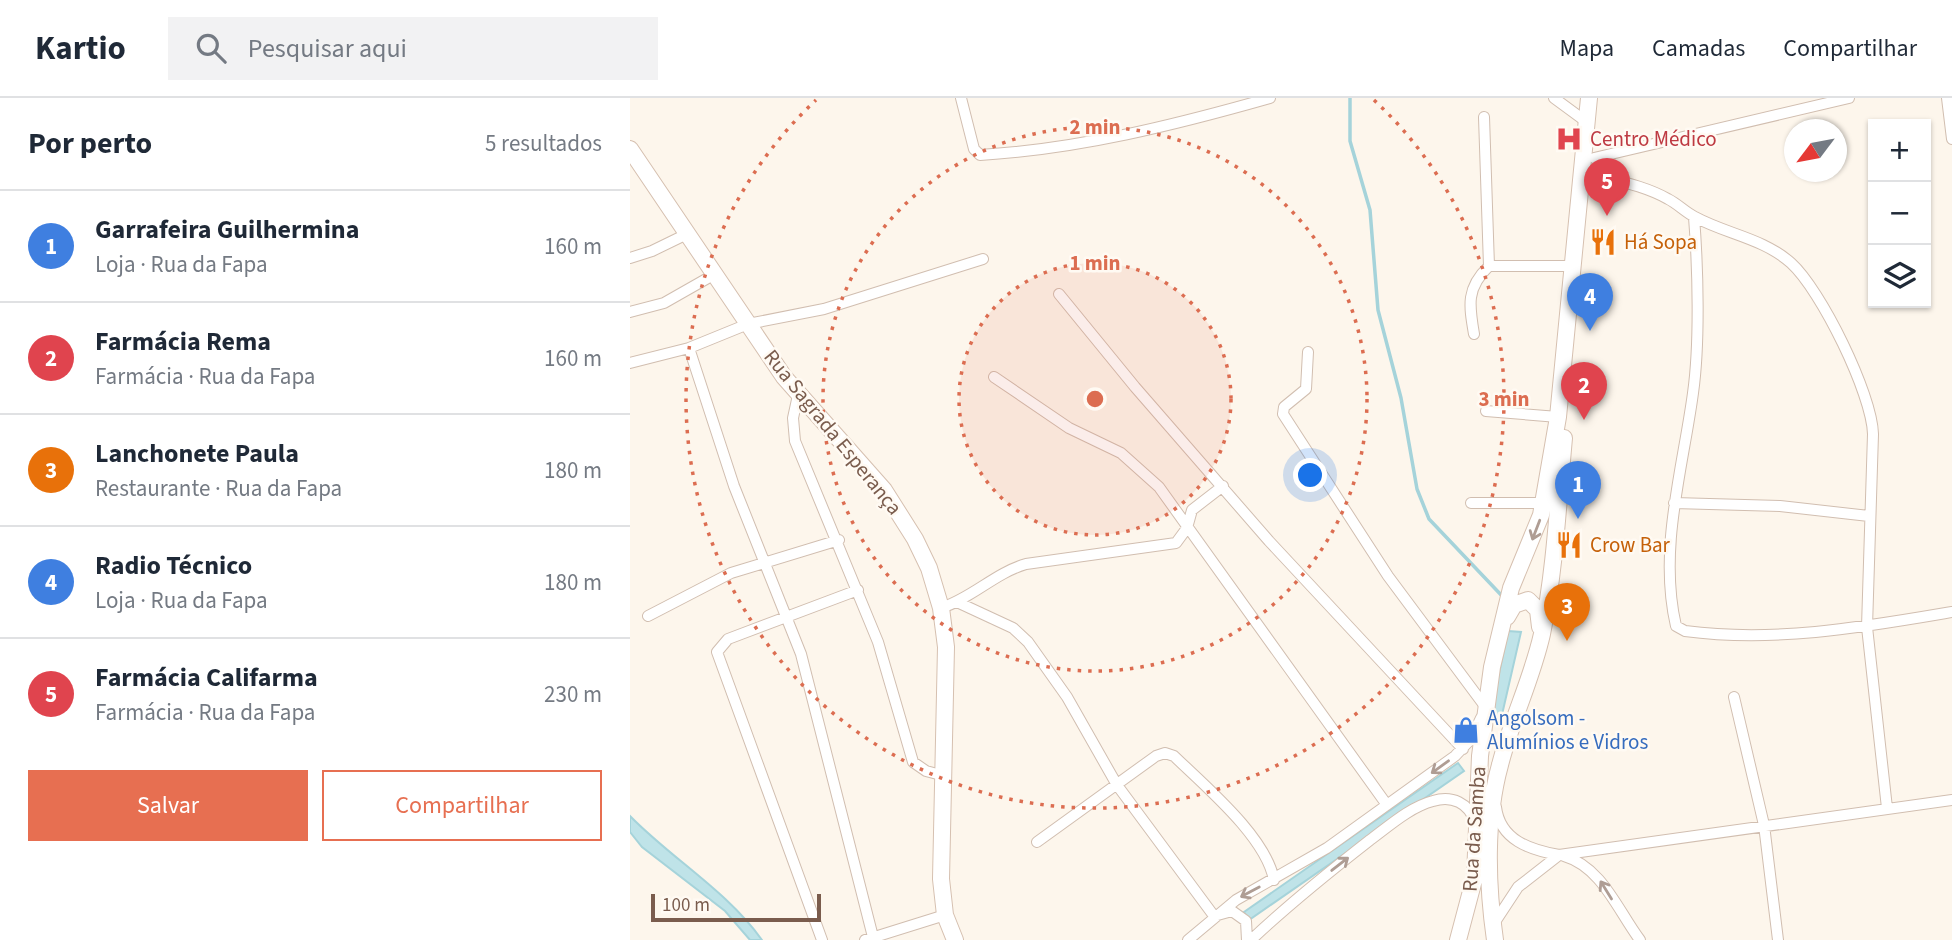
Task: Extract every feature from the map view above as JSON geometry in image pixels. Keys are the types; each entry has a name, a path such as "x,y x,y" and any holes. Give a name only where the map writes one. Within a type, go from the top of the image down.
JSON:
{"main road":[{"name":"Rua da Samba","path":"1459,937 1475,876 1480,756 1486,698 1511,588 1544,503 1558,417 1589,98"},
{"path":"1494,935 1491,833 1496,784 1538,650 1551,575 1599,98"},
{"name":"Rua Sagrada Esperança","path":"630,149 798,395 860,461 895,505 929,568 941,608 947,691 941,775 940,844 945,915 956,940"},
{"path":"1498,644 1510,610 1520,601 1528,600 1533,603 1540,617 1538,650"}],"street":[{"path":"961,98 974,149 980,155 1090,142 1169,126 1270,98"},
{"path":"1554,98 1588,123"},
{"path":"1593,166 1849,98"},
{"path":"1947,98 1952,139"},
{"path":"1484,117 1489,266"},
{"path":"1593,166 1666,197 1694,217 1750,238 1793,264 1841,341 1865,391 1872,415 1867,627 1887,808"},
{"path":"1694,217 1697,274 1694,388 1674,503 1672,587 1675,623 1678,628 1757,637 1867,627 1952,612"},
{"path":"630,257 652,251 689,233"},
{"path":"630,363 688,348 748,324 824,309 906,281 983,259"},
{"path":"1474,334 1468,301 1478,277 1489,266 1571,266"},
{"path":"630,312 664,303 715,274"},
{"path":"1059,294 1127,378 1294,568 1463,749"},
{"path":"688,348 734,486 800,654 869,938 945,915"},
{"path":"1188,940 1236,900 1274,880 1387,805 1463,749 1478,726 1486,698 1388,576 1283,414 1284,407 1306,389 1308,352"},
{"path":"993,377 1069,428 1121,453 1143,469 1171,501 1187,528 1387,805"},
{"path":"798,395 793,418 795,441 839,540 878,642 913,762 926,772 941,775"},
{"path":"1486,411 1558,417"},
{"path":"941,608 957,602 1017,567 1171,545 1181,539 1192,510 1223,486"},
{"path":"1471,503 1544,503"},
{"path":"1674,503 1768,506 1869,516"},
{"path":"648,616 731,573 763,561 839,540"},
{"path":"822,940 717,652 728,639 858,590"},
{"path":"957,602 1013,628 1028,642 1067,697 1116,785 1214,916"},
{"path":"1734,697 1764,825 1778,940"},
{"path":"1037,842 1161,754 1174,756 1253,839 1273,871 1274,880"},
{"path":"1496,784 1499,824 1508,834 1531,849 1580,862 1596,874 1640,940"},
{"path":"1249,940 1398,819 1428,802 1445,799 1460,801 1475,819 1478,840"},
{"path":"1494,935 1518,887 1559,855 1952,800"},
{"path":"1214,916 1232,911 1242,916 1248,926 1249,940"}],"water":[{"path":"1508,631 1521,632 1501,719 1490,716"},
{"path":"1458,763 1464,771 1249,920 1244,912"},
{"path":"630,816 733,906 762,940 750,940 725,911 642,847 630,832"}],"waterway":[{"path":"1350,98 1350,141 1370,210 1378,310 1401,398 1417,489 1429,519 1504,598"}],"place":[{"name":"Centro Médico","path":"1569,139"},
{"name":"Farmácia Califarma","path":"1607,216"},
{"name":"Há Sopa","path":"1603,242"},
{"name":"Radio Técnico","path":"1590,331"},
{"name":"Farmácia Rema","path":"1584,420"},
{"name":"Garrafeira Guilhermina","path":"1578,519"},
{"name":"Crow Bar","path":"1569,545"},
{"name":"Lanchonete Paula","path":"1567,641"},
{"name":"Angolsom - Alumínios e Vidros","path":"1466,730"}]}
